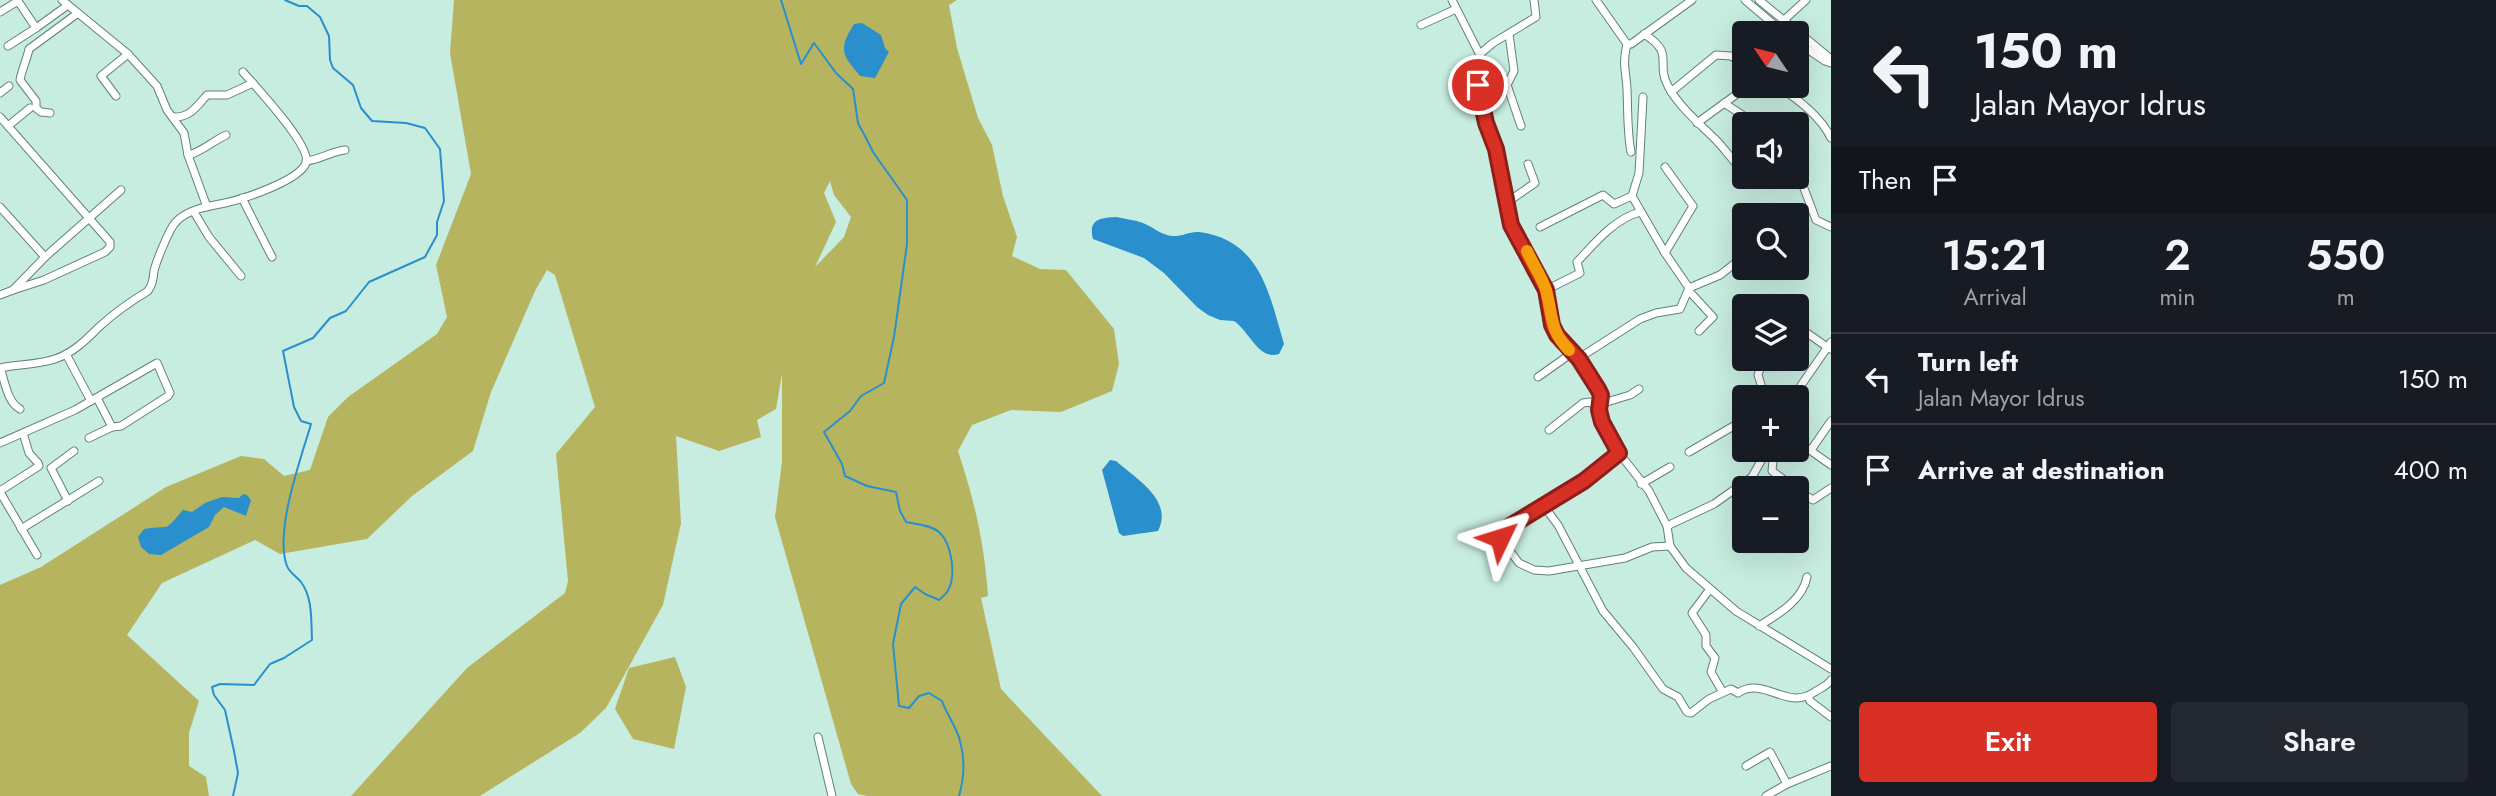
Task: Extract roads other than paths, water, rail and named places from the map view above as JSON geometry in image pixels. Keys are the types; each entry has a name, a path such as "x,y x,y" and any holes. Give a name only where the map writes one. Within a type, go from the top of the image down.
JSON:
{"street":[{"path":"1452,0 1480,53 1483,68 1478,92 1496,149 1513,231 1527,251 1546,290 1552,325 1561,342 1591,375 1601,395 1599,407 1602,422 1619,453 1648,491 1667,526 1670,546 1686,568 1735,611 1831,669"},
{"path":"1480,53 1536,17 1534,0"},
{"path":"1596,0 1627,44 1623,60 1631,152"},
{"path":"1627,44 1631,44 1692,0"},
{"path":"1745,0 1770,21"},
{"path":"1759,0 1783,21 1806,0"},
{"path":"0,12 18,1 36,27"},
{"path":"8,46 65,2 128,54 157,86 167,110 184,132 188,155 207,207"},
{"path":"1421,25 1456,9"},
{"path":"50,113 36,108 36,101 20,80 21,74 29,49 78,13"},
{"path":"1509,34 1514,71 1507,85 1521,126"},
{"path":"1644,34 1660,45 1663,51 1666,83 1671,92 1732,158"},
{"path":"1810,44 1831,61"},
{"path":"1810,51 1825,61 1831,61"},
{"path":"116,96 101,76 128,54"},
{"path":"1671,92 1716,55 1732,56"},
{"path":"243,72 282,117 306,158"},
{"path":"173,117 183,117 190,113 207,96 227,95 253,83"},
{"path":"0,93 9,86"},
{"path":"1643,97 1639,173 1632,196 1689,290 1713,317 1699,331"},
{"path":"1697,123 1732,97"},
{"path":"1793,98 1808,109 1831,138"},
{"path":"1724,103 1738,112"},
{"path":"8,126 30,108"},
{"path":"0,117 110,242 110,247 105,252 44,280 0,295"},
{"path":"188,155 198,153 210,142 226,135"},
{"path":"306,158 319,160 345,150"},
{"path":"20,410 9,396 0,368 32,365 66,354 89,339 100,326 148,290 170,230 181,217 242,198 287,178 301,169 306,158"},
{"path":"1506,203 1535,183 1528,164"},
{"path":"1665,167 1693,206 1665,253"},
{"path":"1805,189 1816,220 1831,227"},
{"path":"13,290 89,216 121,190"},
{"path":"1540,228 1603,195 1614,204 1632,196"},
{"path":"242,198 272,257"},
{"path":"0,208 45,257"},
{"path":"194,212 209,237 241,276"},
{"path":"1546,290 1580,273 1577,262 1596,241 1632,214 1640,212"},
{"path":"1579,359 1640,319 1680,309 1689,290 1720,275 1732,266"},
{"path":"1802,385 1830,346 1809,333"},
{"path":"1538,377 1572,353"},
{"path":"66,354 112,427"},
{"path":"0,443 94,400 158,363 169,396 121,426 112,427 89,438"},
{"path":"1599,407 1639,389"},
{"path":"1549,430 1583,403 1590,402 1599,407"},
{"path":"1831,421 1811,450 1831,465"},
{"path":"1689,452 1732,427"},
{"path":"23,433 29,453 39,466 0,492 37,555"},
{"path":"68,501 51,468 74,451"},
{"path":"1619,453 1584,481 1502,531 1500,538 1519,563 1534,570 1549,571 1625,558 1652,547 1670,546"},
{"path":"1667,526 1714,504 1752,477 1760,462"},
{"path":"1642,484 1670,467"},
{"path":"21,530 99,481"},
{"path":"1809,497 1814,500 1831,488"},
{"path":"1544,505 1558,525 1603,611 1663,689 1678,697 1687,712 1691,713 1722,691 1731,689 1738,692 1751,688 1774,691 1783,698 1808,696 1826,687 1831,680"},
{"path":"1759,626 1792,603 1806,583 1807,577"},
{"path":"1710,589 1692,613 1706,635 1706,646 1715,658 1711,672 1722,691"},
{"path":"1808,696 1810,702 1831,717"},
{"path":"818,737 832,796"},
{"path":"1746,766 1770,752 1787,784"},
{"path":"1766,796 1831,766"}],"water":[{"path":"862,23 881,35 889,52 875,78 860,76 844,52 846,40 854,24"},
{"path":"1116,217 1143,223 1168,235 1199,232 1220,237 1236,246 1249,258 1267,289 1284,344 1279,354 1272,355 1260,349 1234,321 1220,320 1208,315 1164,273 1144,258 1093,239 1092,227 1097,221"},
{"path":"1110,460 1116,461 1133,475 1157,500 1162,520 1158,531 1123,536 1119,533 1102,470"},
{"path":"243,494 251,500 246,516 224,507 215,515 209,527 161,555 149,554 141,547 138,537 144,529 166,527 183,510 192,512 205,503 222,497 239,498"}],"waterway":[{"path":"233,796 238,773 234,751 225,710 214,695 212,687 220,684 254,685 270,664 312,640 308,595 301,582 288,568 284,552 290,495 311,424 301,421 294,407 283,351 313,338 330,318 346,311 369,282 425,257 437,235 437,222 444,201 440,149 425,128 406,123 372,121 361,108 353,85 333,68 329,36 320,17 307,6 299,6 285,0"},
{"path":"781,0 801,64 814,43 836,73 853,89 858,123 873,152 907,200 907,244 894,337 884,383 861,396 850,411 824,432 842,464 845,476 867,486 896,492 900,511 906,522 939,532 950,552 952,578 947,592 939,600 915,587 901,604 893,644 899,706 909,708 919,696 929,693 942,701 957,731 963,762 959,796"}]}
